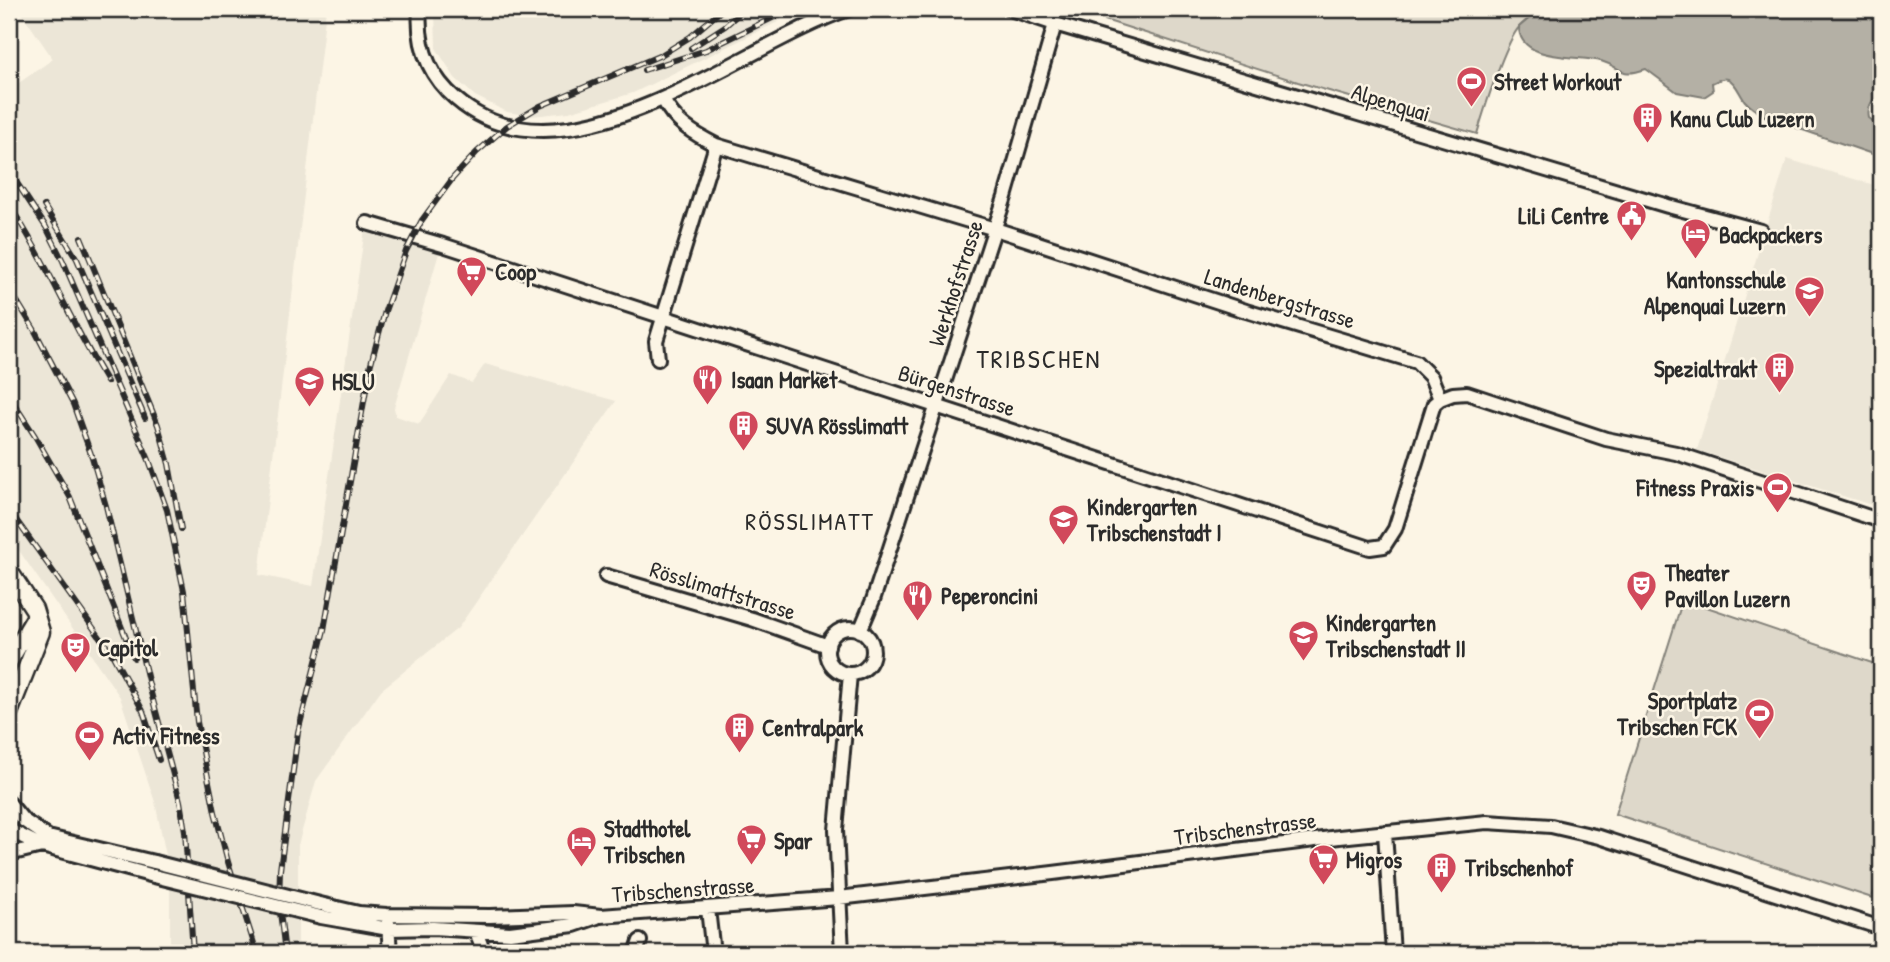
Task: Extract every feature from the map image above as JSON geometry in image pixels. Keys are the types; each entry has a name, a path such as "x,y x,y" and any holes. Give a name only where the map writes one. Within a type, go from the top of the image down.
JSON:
{"main road":[{"path":"9,571 28,599 41,632 9,713"},
{"path":"10,657 36,616"}],"street":[{"path":"420,9 421,45 433,72 457,100 496,123 526,130 562,128 627,113 663,99 811,24 849,9"},
{"name":"Alpenquai","path":"1010,9 1668,206 1761,231"},
{"name":"Werkhofstrasse","path":"860,631 873,600 995,229 1055,24"},
{"name":"Landenbergstrasse","path":"663,99 680,123 716,145 995,229 1246,311 1416,362 1431,377 1440,399"},
{"path":"657,359 656,341 716,145"},
{"name":"Bürgenstrasse","path":"367,223 443,245 1370,548 1384,546 1395,528 1434,404 1440,399"},
{"path":"1440,399 1467,393 1606,439 1676,453 1881,521"},
{"name":"Rösslimattstrasse","path":"606,576 752,619 828,646"},
{"path":"841,630 860,631 871,643 872,658 863,670 850,674 837,670 828,659 830,639 841,630"},
{"path":"842,953 836,830 850,674"},
{"path":"9,803 23,820 48,836 154,869"},
{"name":"Tribschenstrasse","path":"321,910 387,915 490,916 573,913 601,916 708,909 839,898 1385,832 1494,822 1551,826 1599,837 1881,929"},
{"path":"9,830 42,846 154,869 321,910"},
{"path":"1385,832 1393,953"},
{"path":"9,854 42,846"},
{"path":"708,909 713,953"},
{"name":"Tribschenstrasse","path":"321,910 389,929 510,933 574,925 601,916"},
{"path":"387,915 390,953"},
{"path":"476,931 484,953"}],"shaded area":[{"path":"19,9 326,9 259,575 313,586 365,229 441,246 394,408 396,416 419,424 451,375 472,383 485,364 616,401 458,628 381,690 316,781 298,845 298,942 309,953 170,953 170,875 155,802 120,697 9,536 9,82 13,87 53,59"},
{"path":"435,9 804,9 633,93 569,112 532,116 507,112 475,96 455,78 436,48"},
{"path":"1108,9 1549,9 1530,17 1521,25 1508,45 1477,134 1298,82 1105,20"},
{"path":"1549,9 1881,9 1881,94 1869,107 1869,118 1881,127 1881,157 1768,118 1748,104 1728,79 1712,83 1713,91 1704,97 1677,92 1646,69 1631,73 1601,61 1539,52 1528,46 1519,27 1537,12"},
{"name":"Kantonsschule Alpenquai Luzern","path":"1787,159 1881,187 1881,508 1697,450"},
{"name":"Sportplatz Tribschen FCK","path":"1683,599 1881,666 1881,886 1877,884 1872,898 1615,814"}],"railway":[{"path":"285,953 279,904 280,870 298,732 324,630 370,367 385,311 406,251 422,220 453,178 507,126 540,106 661,55 690,37 723,9"},
{"path":"691,48 725,26 744,9"},
{"path":"644,70 706,50 791,9"},
{"path":"9,171 46,227 63,261 149,460 167,510 184,591 197,722 215,812 257,953"},
{"path":"9,205 107,382"},
{"path":"44,206 77,259 145,418"},
{"path":"81,237 158,425 169,464 181,529"},
{"path":"9,288 73,404 106,506 180,801 185,831 193,953"},
{"path":"9,396 70,497 134,658"},
{"path":"9,510 112,654 143,711 159,760"}],"place":[{"name":"Street Workout","path":"1471,108"},
{"name":"Kanu Club Luzern","path":"1647,145"},
{"name":"LiLi Centre","path":"1632,242"},
{"name":"Backpackers","path":"1696,261"},
{"name":"Coop","path":"472,298"},
{"name":"Kantonsschule Alpenquai Luzern","path":"1809,319"},
{"name":"Spezialtrakt","path":"1780,395"},
{"name":"Isaan Market","path":"708,406"},
{"name":"HSLU","path":"309,408"},
{"name":"SUVA Rösslimatt","path":"743,452"},
{"name":"Fitness Praxis","path":"1777,514"},
{"name":"Kindergarten Tribschenstadt I","path":"1064,546"},
{"name":"Theater Pavillon Luzern","path":"1642,612"},
{"name":"Peperoncini","path":"918,622"},
{"name":"Kindergarten Tribschenstadt II","path":"1303,662"},
{"name":"Capitol","path":"75,674"},
{"name":"Sportplatz Tribschen FCK","path":"1760,740"},
{"name":"Centralpark","path":"739,754"},
{"name":"Activ Fitness","path":"90,762"},
{"name":"Spar","path":"751,867"},
{"name":"Stadthotel Tribschen","path":"581,868"},
{"name":"Migros","path":"1323,886"},
{"name":"Tribschenhof","path":"1442,894"}],"district":[{"name":"TRIBSCHEN","path":"1039,358"},
{"name":"RÖSSLIMATT","path":"810,521"}]}
